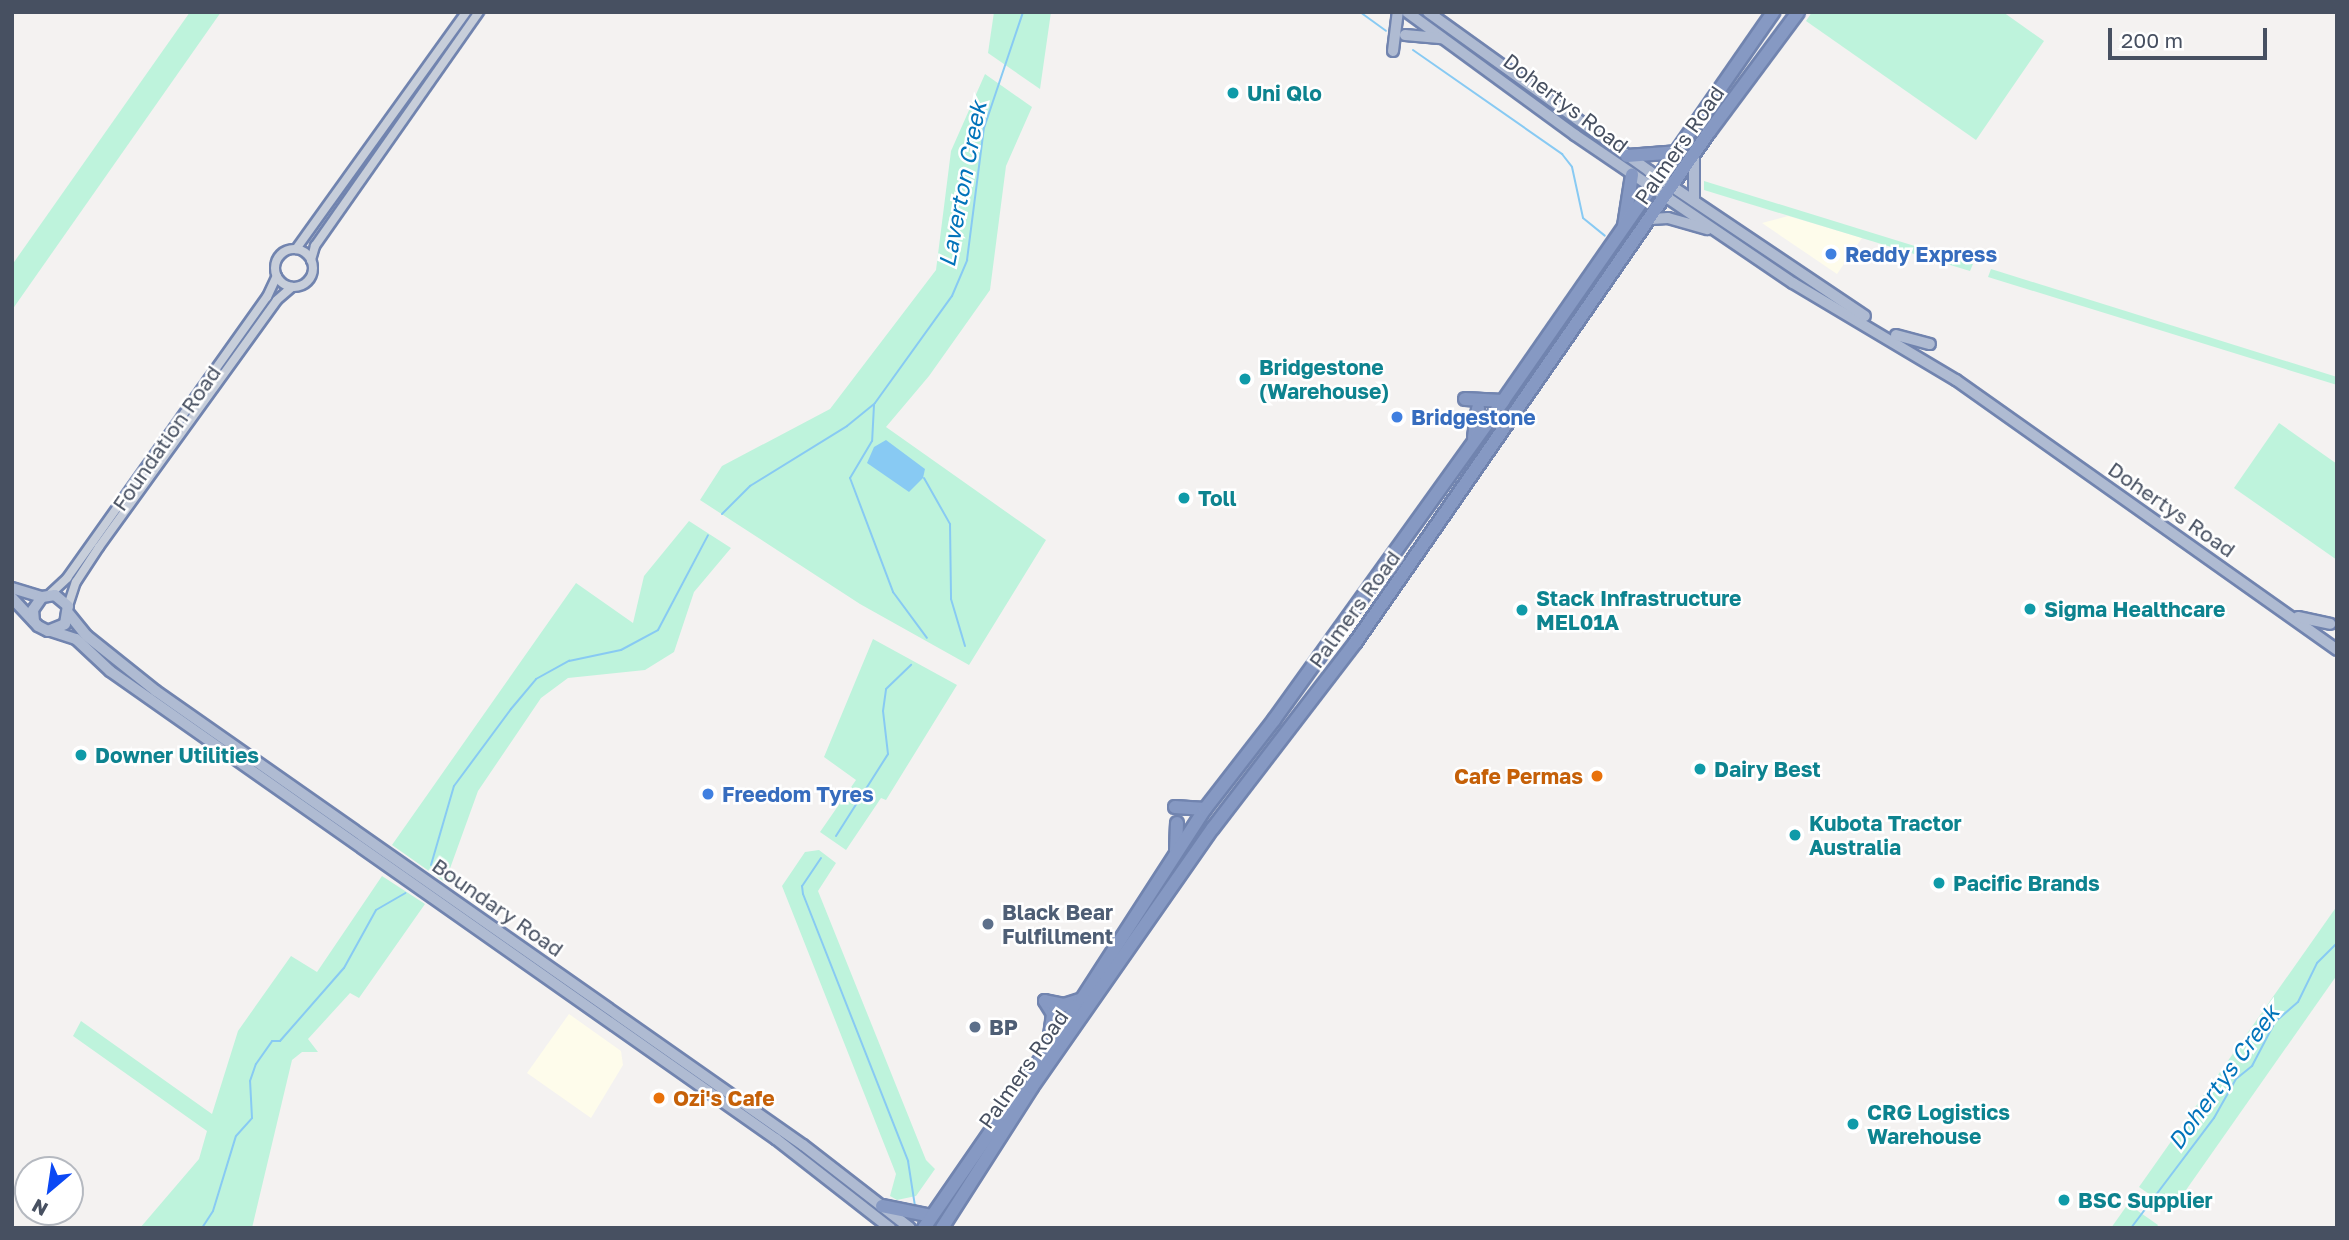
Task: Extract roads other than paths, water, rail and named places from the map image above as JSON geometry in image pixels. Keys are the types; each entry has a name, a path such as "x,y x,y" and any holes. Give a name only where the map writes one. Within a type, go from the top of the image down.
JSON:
{"highway":[{"name":"Palmers Road","path":"924,1228 1082,999 1205,808 1274,720 1503,401 1657,184 1773,12"},
{"name":"Palmers Road","path":"942,1228 1032,1087 1213,828 1355,643 1694,155 1798,12"},
{"path":"1627,156 1679,152"},
{"path":"1624,230 1632,175"},
{"path":"1465,399 1503,401"},
{"path":"1472,444 1478,408"},
{"path":"1175,807 1205,808"},
{"path":"1176,852 1177,823"},
{"path":"1049,1047 1053,1014 1045,1001 1064,1005 1082,999"},
{"path":"882,1206 931,1216"},
{"path":"950,1228 952,1211"}],"main road":[{"path":"1393,51 1398,12"},
{"name":"Dohertys Road","path":"1407,12 1632,175 1657,184"},
{"name":"Dohertys Road","path":"1434,14 1627,156 1657,184 1720,233 1793,283 1882,332 2337,650"},
{"path":"1405,35 1445,39"},
{"path":"1694,155 1694,201"},
{"name":"Dohertys Road","path":"1669,192 1694,201 1870,320 1882,332"},
{"path":"1651,219 1668,218 1720,233"},
{"path":"1870,320 1903,339 1930,344"},
{"path":"2231,575 2300,618 2330,624"},
{"path":"12,588 60,597 68,610 61,628 51,631 34,621 12,598"},
{"path":"34,621 34,605 46,596"},
{"name":"Boundary Road","path":"68,610 88,636 156,691 579,1001 655,1048 817,1158 910,1228"},
{"name":"Boundary Road","path":"51,631 69,634 110,671 575,985 890,1228"},
{"path":"575,985 579,1001"},
{"path":"817,1158 825,1180"}],"street":[{"path":"466,12 296,249 278,258 277,276 292,287 309,278 311,260 368,170 479,12"},
{"path":"404,100 413,107"},
{"path":"359,164 368,170"},
{"path":"296,249 311,260"},
{"name":"Foundation Road","path":"68,610 76,582 96,545 267,297 277,276"},
{"name":"Foundation Road","path":"46,596 96,545 277,300 292,287"}],"water":[{"path":"886,440 925,469 923,478 909,492 867,463 874,447"}],"waterway":[{"name":"Laverton Creek","path":"722,514 750,486 847,426 875,403 952,296 967,260 984,128 1023,12"},
{"path":"1360,12 1386,31"},
{"path":"1413,50 1562,154 1572,167 1583,218 1605,236"},
{"path":"874,405 872,441 850,478 893,592 927,638"},
{"path":"924,478 950,524 951,599 965,646"},
{"name":"Laverton Creek","path":"431,865 454,786 536,679 569,661 621,650 658,630 708,535"},
{"path":"836,836 888,754 883,711 886,689 911,665"},
{"path":"821,858 802,886 803,894 908,1161 915,1206"},
{"name":"Laverton Creek","path":"202,1228 213,1211 236,1136 252,1118 250,1081 256,1064 272,1041 280,1041 344,968 376,910 406,893"},
{"name":"Dohertys Creek","path":"2131,1228 2214,1118 2236,1079 2252,1066 2275,1022 2298,1002 2317,963 2337,943"}],"place":[{"name":"Uni Qlo","path":"1233,93"},
{"name":"Reddy Express","path":"1831,254"},
{"name":"Bridgestone (Warehouse)","path":"1245,379"},
{"name":"Bridgestone","path":"1397,417"},
{"name":"Toll","path":"1184,498"},
{"name":"Sigma Healthcare","path":"2030,609"},
{"name":"Stack Infrastructure MEL01A","path":"1522,610"},
{"name":"Downer Utilities","path":"81,755"},
{"name":"Dairy Best","path":"1700,769"},
{"name":"Cafe Permas","path":"1597,776"},
{"name":"Freedom Tyres","path":"708,794"},
{"name":"Kubota Tractor Australia","path":"1795,835"},
{"name":"Pacific Brands","path":"1939,883"},
{"name":"Black Bear Fulfillment","path":"988,924"},
{"name":"BP","path":"975,1027"},
{"name":"Ozi's Cafe","path":"659,1098"},
{"name":"CRG Logistics Warehouse","path":"1853,1124"},
{"name":"BSC Supplier","path":"2064,1200"}]}
